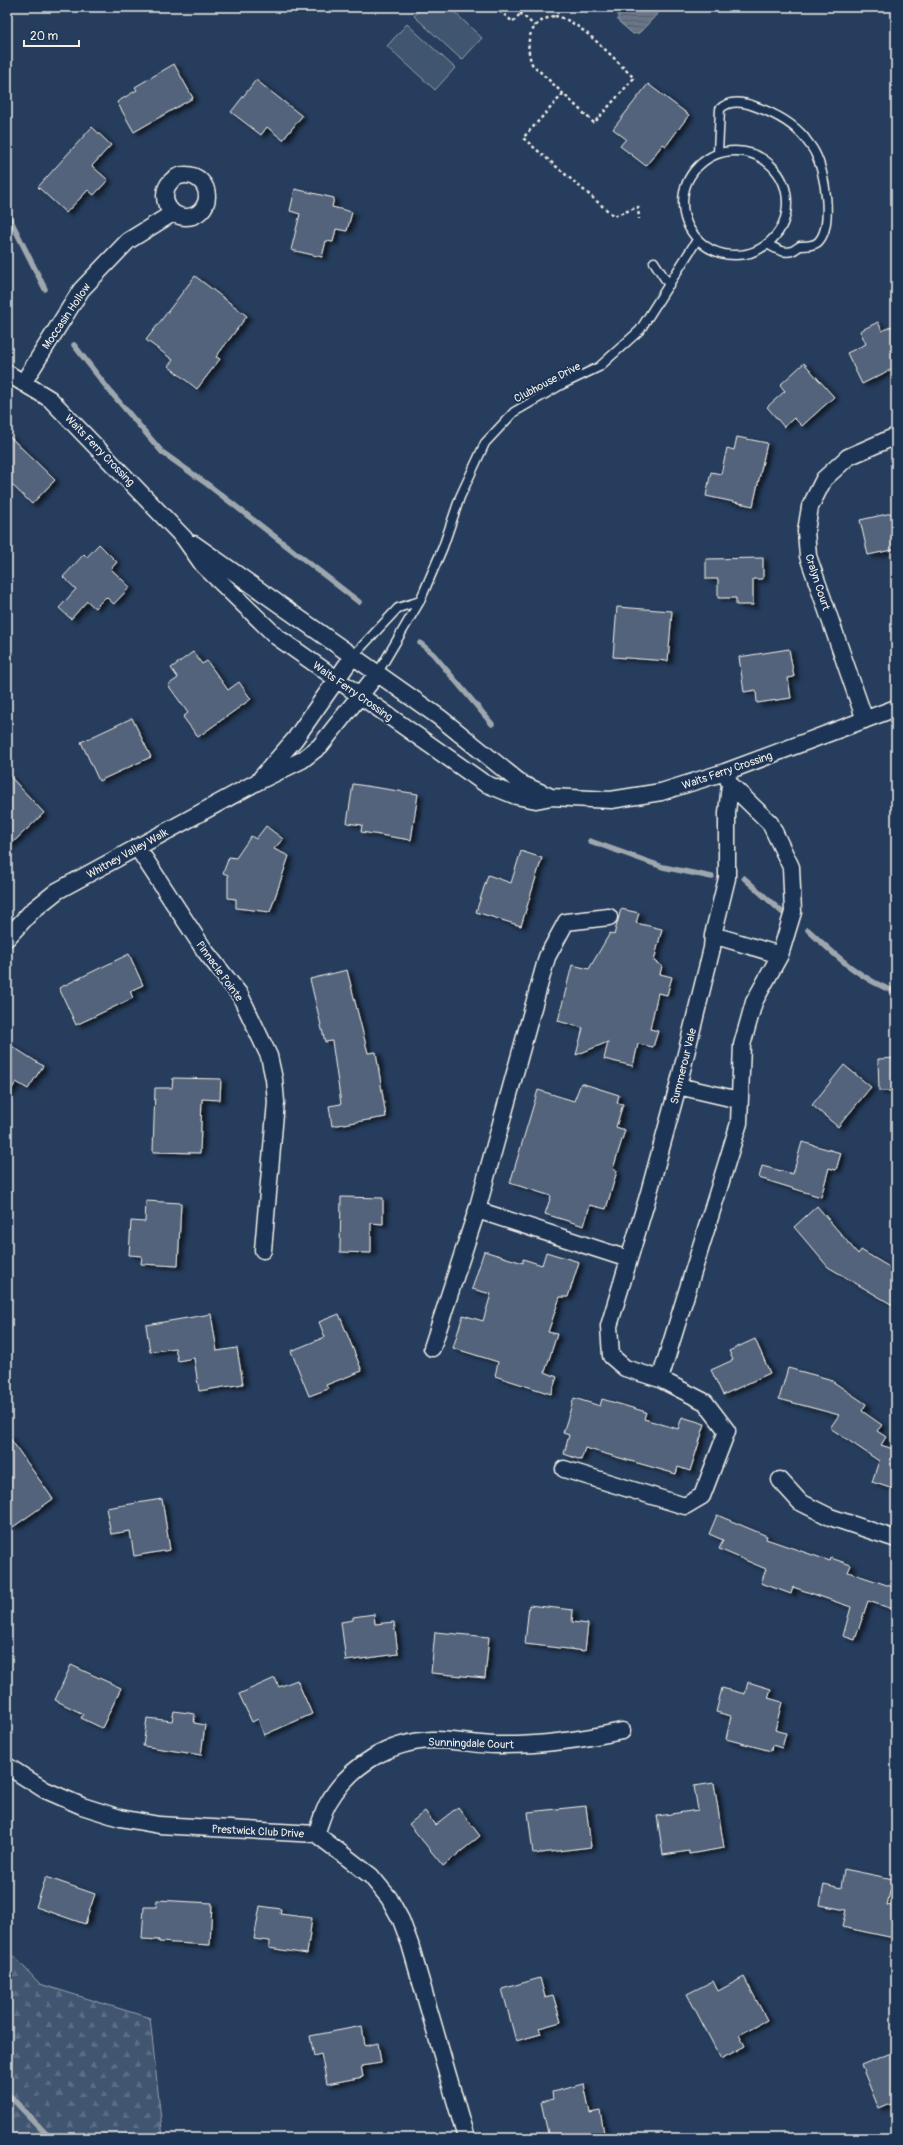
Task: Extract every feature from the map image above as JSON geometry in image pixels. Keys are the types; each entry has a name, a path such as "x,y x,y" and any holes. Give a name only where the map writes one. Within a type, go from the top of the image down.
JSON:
{"street":[{"name":"Moccasin Hollow","path":"23,383 81,290 128,241 173,213"},
{"name":"Waits Ferry Crossing","path":"7,374 50,399 184,538 204,565 256,618 277,637 484,783 516,796 536,800 551,798 618,799 661,792 727,778 896,708"},
{"name":"Cralyn Court","path":"865,720 808,556 806,531 810,507 824,479 848,457 896,436"},
{"name":"Waits Ferry Crossing","path":"184,538 439,717 522,784 551,798"},
{"name":"Whitney Valley Walk","path":"257,782 294,739 353,656"},
{"name":"Whitney Valley Walk","path":"7,938 32,911 57,891 257,782 302,760 320,746 377,674"},
{"name":"Summerour Vale","path":"660,1379 625,1368 611,1356 609,1326 648,1196 678,1086 712,948 713,935 727,878 727,778"},
{"path":"564,1469 685,1506 702,1496 727,1431 705,1402 660,1379 739,1123 742,1045 754,1002 780,955 793,912 791,867 770,822 727,778"},
{"name":"Pinnacle Pointe","path":"136,848 205,951 240,996 269,1056 274,1079 276,1102 263,1250"},
{"path":"432,1348 477,1210 547,957 566,922 610,917"},
{"path":"713,935 780,955"},
{"path":"678,1086 739,1100"},
{"path":"477,1210 628,1259"},
{"path":"780,1480 800,1502 830,1518 896,1539"},
{"name":"Sunningdale Court","path":"316,1834 328,1803 344,1779 366,1760 396,1746 433,1740 494,1745 539,1745 580,1740 622,1731"},
{"name":"Prestwick Club Drive","path":"7,1766 45,1790 82,1806 120,1818 159,1825 316,1834 371,1876 388,1898 401,1920 410,1944 466,2138"}],"lane":[{"path":"718,153 720,109 725,104 735,102 763,109 788,122 804,138 815,153 824,184 826,202 824,231 818,242 810,246 800,246 793,251 778,250 767,244"},
{"path":"735,150 752,153 772,166 784,185 787,209 779,231 767,244 752,252 729,255 717,252 697,240 685,220 683,202 685,185 698,165 718,153 735,150"},
{"name":"Clubhouse Drive","path":"377,674 420,601 443,547 460,497 485,443 514,412 561,385 599,367 640,330 697,240"},
{"path":"654,262 669,285"},
{"path":"353,656 398,608 420,601"}],"path":[{"path":"495,7 513,22 526,7"},
{"path":"520,14 535,26"},
{"path":"555,16 570,20 634,78 594,123 532,64 528,44 529,37 535,26 548,18 555,16"},
{"path":"563,94 523,138 614,216 638,207 640,219"}],"green space":[{"path":"422,7 449,7 482,38 462,60 414,16"},
{"path":"407,24 455,68 435,90 387,46"},
{"path":"7,1949 40,1984 150,2018 163,2138 7,2138"}],"shaded area":[{"path":"624,7 664,7 639,33 633,34 618,21 618,14"}],"building":[{"path":"174,64 193,98 134,132 117,102 137,90 135,87"},
{"path":"256,80 302,116 283,140 267,127 261,135 231,112"},
{"path":"648,84 689,115 666,146 663,144 646,166 620,146 626,139 613,129"},
{"path":"92,127 111,145 92,166 108,180 94,195 88,190 66,213 38,187"},
{"path":"295,189 334,198 332,207 352,212 347,231 336,229 333,242 326,241 322,257 291,250 300,214 290,211"},
{"path":"195,276 247,316 216,357 220,359 197,389 168,366 173,360 146,340"},
{"path":"878,322 882,331 896,324 896,367 862,384 847,353 866,344 860,331"},
{"path":"804,363 834,397 802,426 794,418 784,427 767,407 785,391 780,385"},
{"path":"7,434 55,480 32,504 7,480"},
{"path":"737,437 767,443 753,506 706,496 711,472 721,474 727,448 734,450"},
{"path":"896,512 896,549 868,555 860,520"},
{"path":"99,544 117,562 111,569 130,587 114,604 106,597 95,608 87,601 71,619 59,608 76,589 63,577 84,554 87,557"},
{"path":"763,558 763,579 753,579 753,605 736,605 736,598 718,598 718,579 706,579 706,559"},
{"path":"617,607 672,611 668,661 613,657"},
{"path":"789,649 794,677 788,678 791,698 757,703 756,690 744,692 739,657"},
{"path":"193,652 202,664 207,661 228,690 239,682 251,699 198,737 183,717 188,713 168,685 178,678 171,668"},
{"path":"132,718 151,757 99,781 81,742"},
{"path":"7,773 44,813 7,848"},
{"path":"353,784 418,794 411,840 361,832 362,825 347,823"},
{"path":"266,826 283,839 274,849 289,856 270,912 236,908 236,899 228,898 228,875 223,873 229,857 236,858 251,836 256,839"},
{"path":"521,851 542,858 521,926 476,912 488,875 511,883"},
{"path":"621,909 639,913 636,923 662,929 654,961 662,966 660,974 672,977 667,995 658,993 650,1029 658,1031 653,1047 638,1044 633,1066 604,1059 608,1042 576,1055 583,1028 558,1021 572,965 589,969 610,933 614,935"},
{"path":"129,954 143,985 130,991 133,998 76,1025 59,988"},
{"path":"347,970 368,1053 376,1052 386,1117 332,1126 329,1106 341,1104 332,1041 325,1042 310,979"},
{"path":"7,1043 43,1066 28,1089 16,1082 7,1097"},
{"path":"896,1058 896,1091 879,1091 878,1059"},
{"path":"844,1065 871,1087 838,1127 812,1105"},
{"path":"173,1078 221,1079 220,1100 202,1099 200,1153 153,1152 155,1088 172,1088"},
{"path":"581,1083 619,1095 617,1103 623,1104 616,1127 625,1130 613,1169 617,1171 606,1209 590,1205 584,1226 545,1214 551,1196 510,1183 538,1090 574,1101"},
{"path":"802,1142 841,1153 836,1170 829,1168 821,1197 759,1178 762,1166 793,1174"},
{"path":"341,1197 383,1198 383,1224 371,1223 371,1253 340,1252"},
{"path":"146,1201 181,1203 178,1266 141,1264 142,1256 129,1255 131,1221 145,1222"},
{"path":"817,1206 858,1254 861,1250 896,1271 896,1307 828,1267 794,1227"},
{"path":"484,1251 523,1263 523,1259 542,1265 546,1252 579,1262 568,1297 560,1297 548,1332 557,1334 545,1372 557,1377 551,1394 495,1376 498,1362 453,1348 463,1315 483,1321 491,1294 472,1289"},
{"path":"211,1314 217,1351 237,1348 243,1384 199,1391 194,1358 178,1361 175,1348 150,1352 146,1325"},
{"path":"339,1314 362,1371 326,1385 328,1389 309,1396 291,1351 325,1337 319,1322"},
{"path":"755,1339 770,1373 723,1395 711,1370 733,1360 729,1351"},
{"path":"788,1368 829,1379 866,1404 862,1411 882,1425 877,1431 886,1437 881,1445 896,1450 896,1490 872,1482 879,1461 830,1428 839,1415 779,1399"},
{"path":"574,1398 600,1406 602,1399 646,1412 644,1419 678,1429 682,1417 705,1424 690,1471 678,1467 676,1474 585,1448 581,1460 564,1454 569,1435 563,1433"},
{"path":"7,1434 53,1499 13,1527 7,1518"},
{"path":"162,1499 170,1550 134,1556 130,1531 111,1534 106,1508"},
{"path":"717,1515 767,1536 766,1539 830,1561 831,1558 851,1565 848,1572 896,1588 896,1610 868,1601 855,1640 843,1636 851,1607 793,1587 791,1594 761,1583 766,1569 719,1549 723,1540 709,1534"},
{"path":"529,1605 573,1610 572,1622 588,1624 585,1651 525,1644"},
{"path":"374,1614 375,1624 394,1622 398,1654 346,1661 341,1622 353,1620 353,1617"},
{"path":"435,1632 489,1637 485,1678 431,1673"},
{"path":"71,1665 121,1688 102,1728 81,1718 83,1714 55,1700"},
{"path":"275,1678 279,1687 297,1680 312,1714 264,1735 258,1719 252,1722 239,1694"},
{"path":"748,1682 771,1689 768,1698 782,1702 775,1730 786,1733 782,1748 772,1745 771,1751 726,1739 731,1716 716,1712 722,1688 745,1694"},
{"path":"174,1711 195,1714 194,1723 205,1725 201,1755 143,1746 147,1718 172,1721"},
{"path":"714,1783 724,1848 689,1854 689,1851 663,1855 657,1816 698,1810 694,1786"},
{"path":"586,1806 591,1847 533,1854 528,1812"},
{"path":"458,1807 480,1836 443,1866 409,1824 425,1811 435,1825"},
{"path":"844,1869 893,1879 887,1905 896,1907 894,1938 842,1927 846,1910 820,1905 824,1884 841,1888"},
{"path":"46,1877 95,1894 85,1924 36,1907"},
{"path":"157,1900 212,1903 210,1945 159,1942 159,1940 142,1939 144,1907 156,1907"},
{"path":"260,1906 281,1909 280,1914 312,1918 307,1954 269,1948 269,1941 254,1939"},
{"path":"744,1977 767,2020 739,2035 745,2046 721,2059 687,1994 713,1981 718,1991"},
{"path":"540,1978 545,1997 553,1995 561,2022 539,2028 541,2034 516,2041 502,1989"},
{"path":"362,2026 365,2046 378,2043 381,2063 361,2066 363,2077 327,2084 321,2054 314,2056 310,2036"},
{"path":"896,2051 896,2102 879,2109 861,2065"},
{"path":"584,2084 590,2113 600,2111 605,2138 549,2138 541,2102 553,2099 552,2092"}],"waterway":[{"path":"7,213 45,289"},
{"path":"74,345 109,390 162,452 207,484 359,602"},
{"path":"420,643 433,654 492,724"},
{"path":"590,841 663,867 712,877"},
{"path":"744,878 783,913"},
{"path":"808,930 838,957 860,974 871,981 896,992"},
{"path":"7,2093 50,2138"}]}
